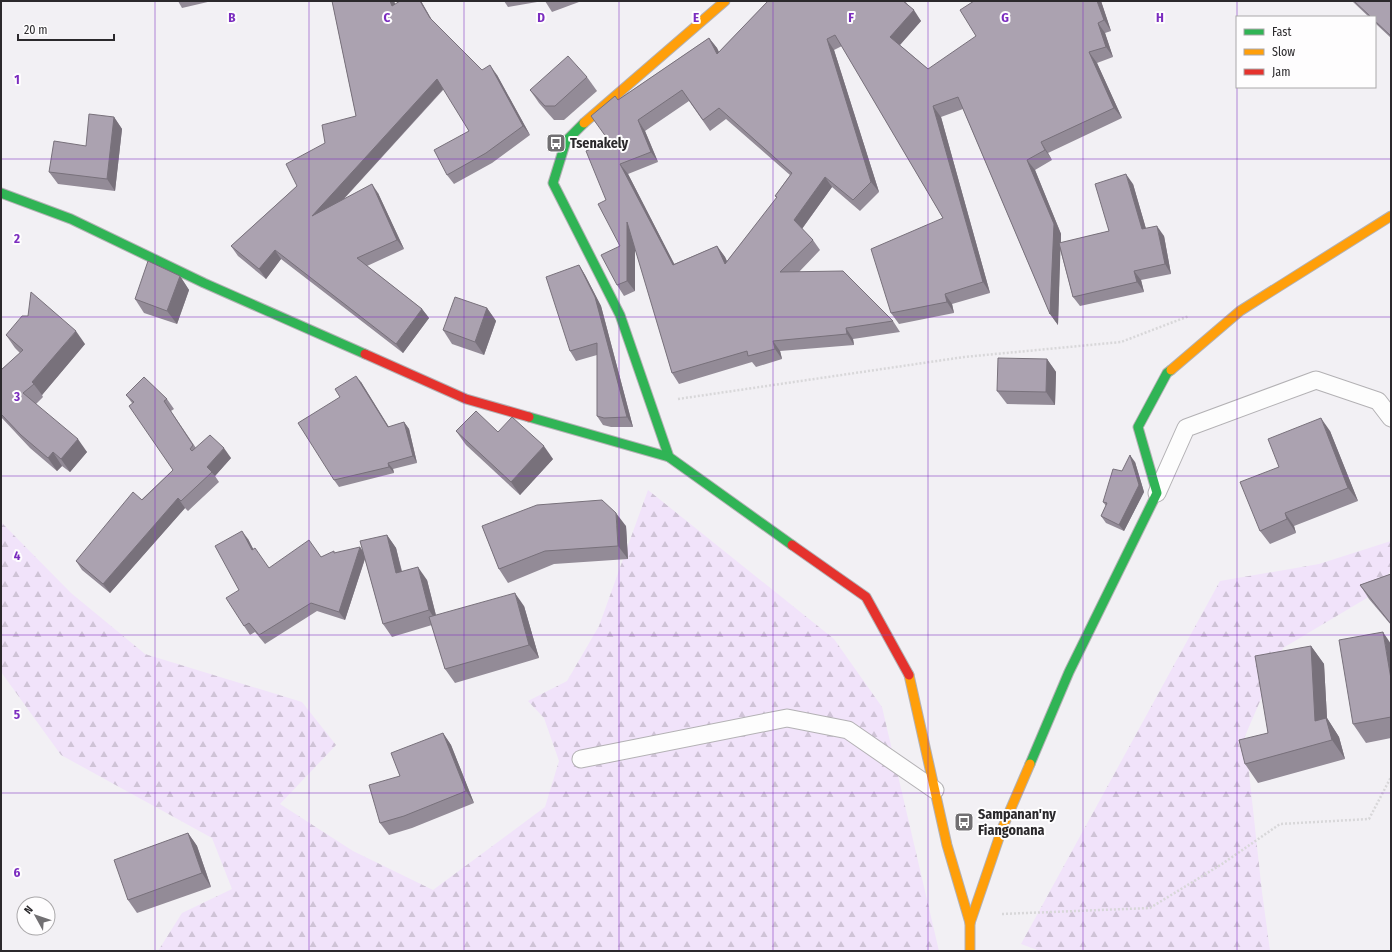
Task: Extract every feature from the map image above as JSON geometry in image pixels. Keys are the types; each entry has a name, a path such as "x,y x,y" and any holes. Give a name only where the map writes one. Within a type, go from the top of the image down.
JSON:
{"street":[{"path":"669,457 620,316 553,183 566,141 585,122 725,1"},
{"path":"1,192 71,219 204,283 466,399 669,457 866,597 909,673 947,845 970,922 970,951"},
{"path":"970,922 1002,829 1069,672 1157,493 1138,428 1167,373 1240,311 1391,216"}],"lane":[{"path":"1157,493 1186,428 1316,380 1378,401 1391,418"},
{"path":"581,759 787,718 848,730 935,790"}],"path":[{"path":"650,402 663,402 964,357 1121,342 1193,314"},
{"path":"970,922 1007,913 1150,908 1222,864 1280,824 1369,819 1391,777"}],"green space":[{"path":"648,490 834,639 882,707 939,951 158,951 182,913 232,889 212,838 61,755 1,672 1,522 71,593 145,654 302,702 336,745 280,804 353,851 433,890 545,807 559,761 544,718 528,701 567,681 599,626"},
{"path":"1391,541 1391,569 1382,589 1283,648 1245,736 1270,951 1040,951 1021,944 1220,581 1319,564"}],"building":[{"path":"332,1 390,1 392,6 400,1 420,1 430,18 482,70 490,65 523,126 486,153 447,175 434,150 469,131 437,79 312,216 372,184 397,240 357,258 422,309 396,344 275,250 259,269 231,246 297,186 286,164 325,143 322,125 356,116"},
{"path":"768,1 903,1 914,10 890,37 928,69 976,36 960,10 974,1 1097,1 1104,20 1098,23 1106,47 1089,52 1114,108 1041,142 1045,150 1027,160 1054,224 1050,314 958,97 933,106 983,282 945,294 947,302 891,313 871,249 943,218 835,35 827,39 871,182 853,200 825,177 794,220 813,240 780,272 843,271 893,321 846,328 847,334 773,341 775,349 748,356 747,351 672,373 627,222 627,281 617,285 601,255 620,246 598,204 606,200 586,151 609,141 591,116 615,96 618,100 709,38 717,54","holes":["682,90 703,120 719,108 792,173 775,196 777,197 725,264 717,246 673,265 620,164 651,152 638,120"]},
{"path":"1354,1 1389,1 1391,3 1391,36 1376,22 1376,16 1370,16"},
{"path":"568,56 587,77 555,106 545,106 530,90"},
{"path":"89,114 114,117 107,179 49,172 54,141 86,146"},
{"path":"1126,174 1142,229 1157,226 1165,264 1134,271 1137,282 1073,297 1059,243 1109,231 1095,184"},
{"path":"148,261 180,276 167,311 135,299"},
{"path":"579,265 595,297 627,417 604,418 597,416 597,343 570,351 546,277"},
{"path":"31,292 76,331 32,382 34,384 23,393 78,439 61,459 53,452 48,458 21,435 1,414 1,370 23,350 6,335 22,316 28,316"},
{"path":"455,297 487,308 475,342 443,330"},
{"path":"998,358 1047,359 1046,392 997,391"},
{"path":"356,376 388,427 404,422 413,456 388,463 389,467 334,480 298,423 340,397 335,389"},
{"path":"144,377 167,399 164,401 193,445 190,449 192,451 210,435 224,448 207,467 212,472 181,501 178,498 103,584 76,561 133,492 142,500 173,470 129,406 134,402 126,395"},
{"path":"476,411 498,432 512,417 544,446 511,482 456,431"},
{"path":"1321,418 1348,488 1285,513 1287,519 1260,531 1240,482 1279,467 1268,439"},
{"path":"1130,455 1139,485 1119,525 1101,516 1107,503 1103,502 1113,469 1122,471"},
{"path":"602,500 616,513 618,546 545,551 499,569 482,526 537,505"},
{"path":"242,531 252,550 255,548 269,568 309,540 321,557 334,551 334,553 360,547 339,612 311,603 259,635 249,623 244,626 226,598 239,590 215,546"},
{"path":"387,535 396,573 418,567 429,610 383,624 360,541"},
{"path":"1391,574 1391,624 1360,585"},
{"path":"515,593 529,645 445,669 429,617"},
{"path":"1383,632 1391,679 1391,717 1353,724 1339,640"},
{"path":"1311,646 1315,721 1326,718 1332,740 1245,764 1239,740 1268,733 1255,656"},
{"path":"443,733 466,791 404,816 380,823 369,785 400,776 391,753"},
{"path":"188,833 202,873 128,900 114,860"}],"traffic: fast":[{"path":"584,123 566,141 553,183 620,315 669,457 792,545"},
{"path":"1,193 71,219 204,283 365,354"},
{"path":"1030,764 1069,672 1157,493 1138,427 1167,373 1171,370"},
{"path":"529,417 669,457"}],"traffic: slow":[{"path":"584,123 725,1"},
{"path":"1171,370 1240,311 1391,216"},
{"path":"909,675 947,845 970,923 970,951"},
{"path":"970,923 1002,829 1030,764"}],"traffic: jam":[{"path":"365,354 466,399 529,417"},
{"path":"792,545 866,597 909,675"}],"place":[{"name":"Tsenakely","path":"556,143"},
{"name":"Sampanan'ny Fiangonana","path":"964,822"}]}
